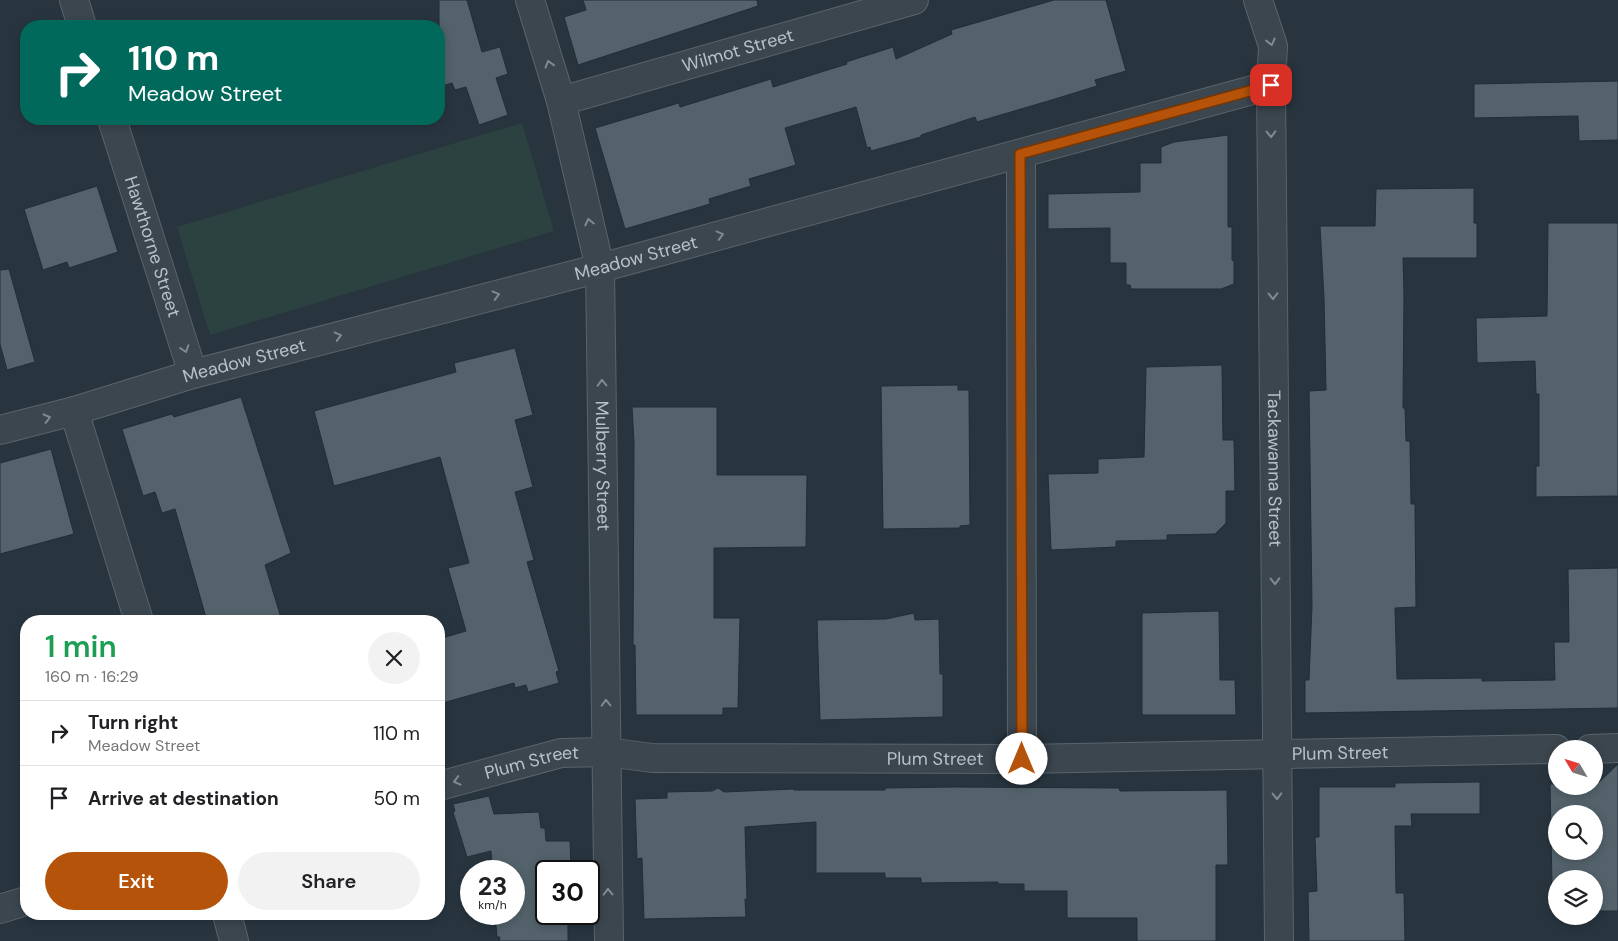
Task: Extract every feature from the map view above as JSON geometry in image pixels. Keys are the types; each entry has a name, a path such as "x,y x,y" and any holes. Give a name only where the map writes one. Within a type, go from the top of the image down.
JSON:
{"street":[{"path":"74,0 80,20"},
{"name":"Mulberry Street","path":"530,0 560,101 600,268 609,941"},
{"name":"Wilmot Street","path":"560,101 914,0"},
{"name":"Tackawanna Street","path":"1258,0 1273,46 1271,85 1279,941"},
{"name":"Meadow Street","path":"0,430 74,411 194,374 600,268 1271,85"},
{"name":"Hawthorne Street","path":"114,125 194,374"},
{"path":"1020,154 1022,759"},
{"path":"74,411 137,615"},
{"path":"1603,749 1618,748"},
{"name":"Plum Street","path":"445,784 560,753 606,752 652,758 1022,759 1548,750"},
{"path":"0,909 20,903"},
{"path":"229,920 234,941"}],"green space":[{"path":"522,123 554,231 210,335 177,227"}],"building":[{"path":"439,0 467,0 482,52 500,47 508,74 496,78 508,115 479,125 466,87 455,90 452,83 445,85 445,20 439,20"},
{"path":"583,0 757,0 758,6 578,65 564,17 586,10"},
{"path":"1054,0 1106,0 1126,71 1095,80 1097,86 977,122 975,117 921,135 921,137 871,151 870,147 867,148 856,107 785,128 796,165 749,179 751,186 709,199 710,204 625,229 595,128 679,103 680,107 771,79 773,87 847,64 846,62 893,47 896,59 952,34 951,30"},
{"path":"1618,81 1618,140 1579,141 1578,116 1474,118 1474,84"},
{"path":"1228,135 1228,227 1232,227 1234,284 1221,289 1131,289 1130,285 1126,285 1126,263 1110,263 1110,228 1048,229 1048,194 1140,192 1140,163 1161,163 1161,147 1174,142"},
{"path":"97,186 118,252 69,268 67,262 43,270 24,209"},
{"path":"1474,188 1477,258 1403,258 1403,408 1405,408 1406,441 1410,441 1411,504 1415,504 1416,607 1395,608 1397,679 1482,678 1482,681 1555,680 1554,642 1569,642 1568,569 1618,568 1618,708 1305,713 1305,680 1309,680 1312,606 1309,391 1326,390 1320,226 1375,226 1376,189"},
{"path":"1548,223 1618,223 1618,496 1536,497 1536,466 1539,466 1539,394 1536,394 1535,361 1477,363 1476,318 1547,316"},
{"path":"9,269 35,362 7,370 0,344 0,270"},
{"path":"515,348 533,415 515,420 533,487 515,492 534,560 527,562 559,671 556,672 559,683 528,692 526,685 515,688 514,683 445,702 445,637 466,631 448,568 469,563 440,457 334,486 314,411 456,372 454,363"},
{"path":"1222,365 1223,440 1234,440 1235,491 1226,491 1226,523 1215,534 1167,535 1167,540 1116,541 1116,547 1051,550 1048,474 1098,473 1098,459 1144,457 1146,367"},
{"path":"958,385 958,390 969,390 970,525 960,526 960,528 883,529 881,386"},
{"path":"241,397 291,553 265,565 280,615 205,615 175,509 162,513 155,492 143,496 122,429 172,414 174,417"},
{"path":"632,407 717,407 717,475 807,475 806,547 714,548 714,618 740,618 738,708 723,708 723,715 636,715 635,645 633,645 634,443"},
{"path":"51,449 74,534 0,554 0,463"},
{"path":"1219,611 1220,680 1235,680 1236,715 1142,715 1142,613"},
{"path":"914,613 915,620 939,619 940,674 943,674 943,717 820,720 817,620 886,619"},
{"path":"1618,764 1618,911 1603,911 1603,870 1552,870 1552,860 1603,860 1603,805 1550,805 1550,795 1603,795 1603,778"},
{"path":"1480,782 1480,814 1411,814 1412,826 1395,826 1396,893 1404,893 1405,941 1309,941 1308,892 1317,891 1315,837 1319,837 1319,787 1395,787 1395,783"},
{"path":"954,787 1119,788 1120,791 1227,790 1228,865 1216,865 1216,941 1137,941 1137,918 1067,918 1067,891 1024,891 1024,884 998,884 998,882 921,883 921,878 885,878 885,873 816,873 816,822 745,827 746,917 644,919 642,858 637,859 635,799 667,798 667,792 712,791 718,788 724,792"},
{"path":"489,796 494,814 539,812 541,828 545,828 546,841 570,841 571,860 535,860 535,925 568,925 568,941 499,941 500,937 497,937 496,925 525,925 525,860 491,860 491,851 467,857 453,812 455,811 453,804"}],"route":[{"path":"1022,759 1020,154 1271,85"}]}
